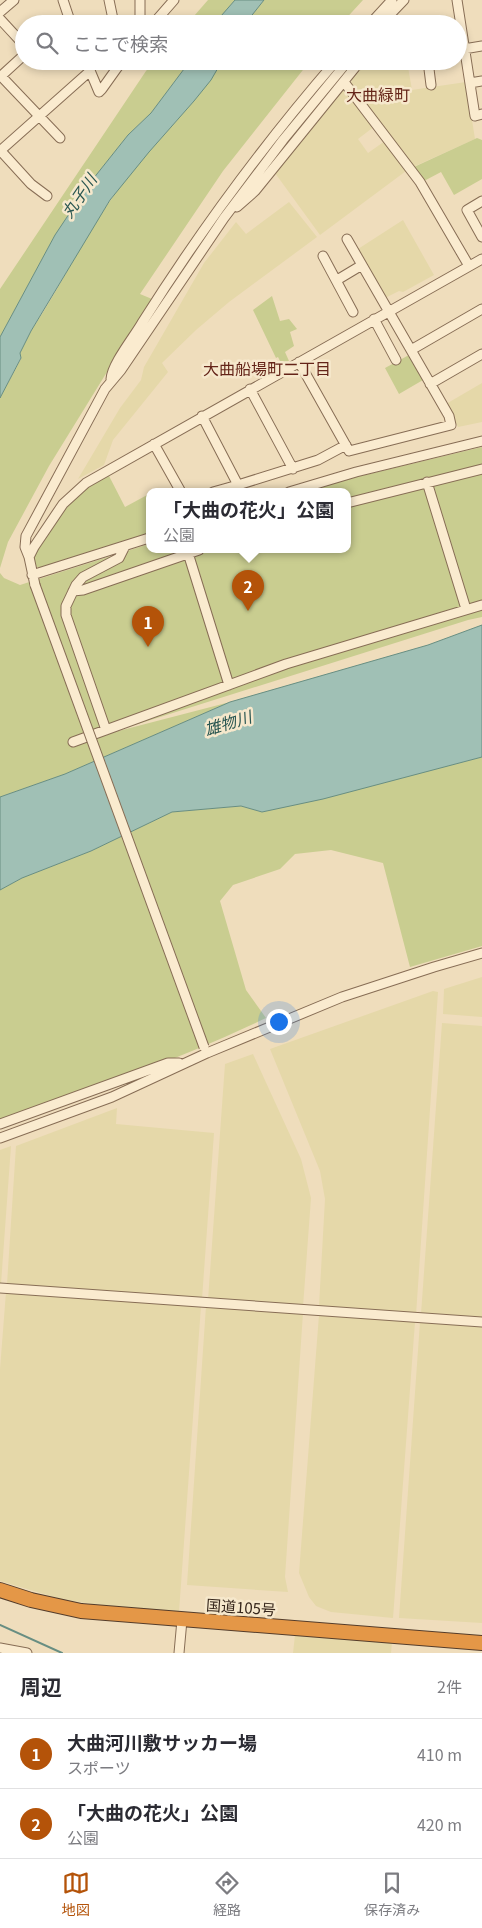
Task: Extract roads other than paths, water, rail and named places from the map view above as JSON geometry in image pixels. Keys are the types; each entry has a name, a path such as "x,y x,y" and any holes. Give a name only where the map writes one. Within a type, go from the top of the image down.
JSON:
{"highway":[{"name":"国道105号","path":"0,1590 31,1600 81,1611 482,1643"}],"street":[{"path":"0,12 14,0"},
{"path":"63,0 67,15"},
{"path":"109,0 112,15"},
{"path":"140,0 140,15"},
{"path":"161,15 174,0"},
{"path":"378,15 392,0"},
{"path":"390,15 404,0"},
{"path":"457,0 458,15"},
{"path":"0,19 15,35"},
{"path":"467,48 482,46"},
{"path":"15,63 1,76 60,138"},
{"path":"47,196 31,184 0,150 90,71 99,92 115,70"},
{"path":"111,382 114,368 178,266 250,167 329,70"},
{"path":"206,1050 33,580 29,557 25,547 26,536 105,389 121,370 224,218 283,140 346,70"},
{"path":"224,218 255,191 344,82 349,70"},
{"path":"429,70 431,85"},
{"path":"467,70 475,116 482,114"},
{"path":"470,83 482,81"},
{"path":"344,82 420,182 469,266"},
{"path":"482,201 467,210 482,237"},
{"path":"299,362 350,451 451,425 449,416 347,238"},
{"path":"324,256 353,312"},
{"path":"29,557 53,518 71,495 86,482 482,259"},
{"path":"337,280 362,265"},
{"path":"411,350 482,308"},
{"path":"374,319 396,360"},
{"path":"430,384 482,354"},
{"path":"250,389 293,469"},
{"path":"202,416 238,485"},
{"path":"303,488 482,441"},
{"path":"154,444 179,488"},
{"path":"227,488 318,460 346,445"},
{"path":"351,502 482,469"},
{"path":"427,482 466,609"},
{"path":"33,580 146,539"},
{"path":"106,730 66,615 66,606 73,591 83,577 119,558 125,546"},
{"path":"73,591 83,590 188,553 229,685"},
{"path":"72,742 294,661 482,605"},
{"path":"0,1138 112,1097 185,1063 206,1050 342,997 482,953"},
{"path":"0,1124 168,1063 185,1063"},
{"path":"0,1288 482,1322"},
{"path":"179,1653 182,1620"},
{"path":"0,1648 26,1653"}],"water":[{"path":"235,0 264,0 252,15 222,15"},
{"path":"183,70 217,70 194,101 110,200 31,331 20,353 21,358 0,398 0,337 55,235 89,184 128,135 151,113"},
{"name":"雄物川","path":"482,625 482,757 323,799 262,812 241,806 172,812 91,851 22,878 0,890 0,797 65,774 230,702 428,645"}],"waterway":[{"path":"0,1625 62,1653"}],"place":[{"name":"「大曲の花火」公園","path":"248,611"},
{"name":"大曲河川敷サッカー場","path":"148,647"}],"district":[{"name":"大曲緑町","path":"378,95"},
{"name":"大曲船場町二丁目","path":"267,369"}],"water label":[{"name":"丸子川","path":"79,196"}]}
